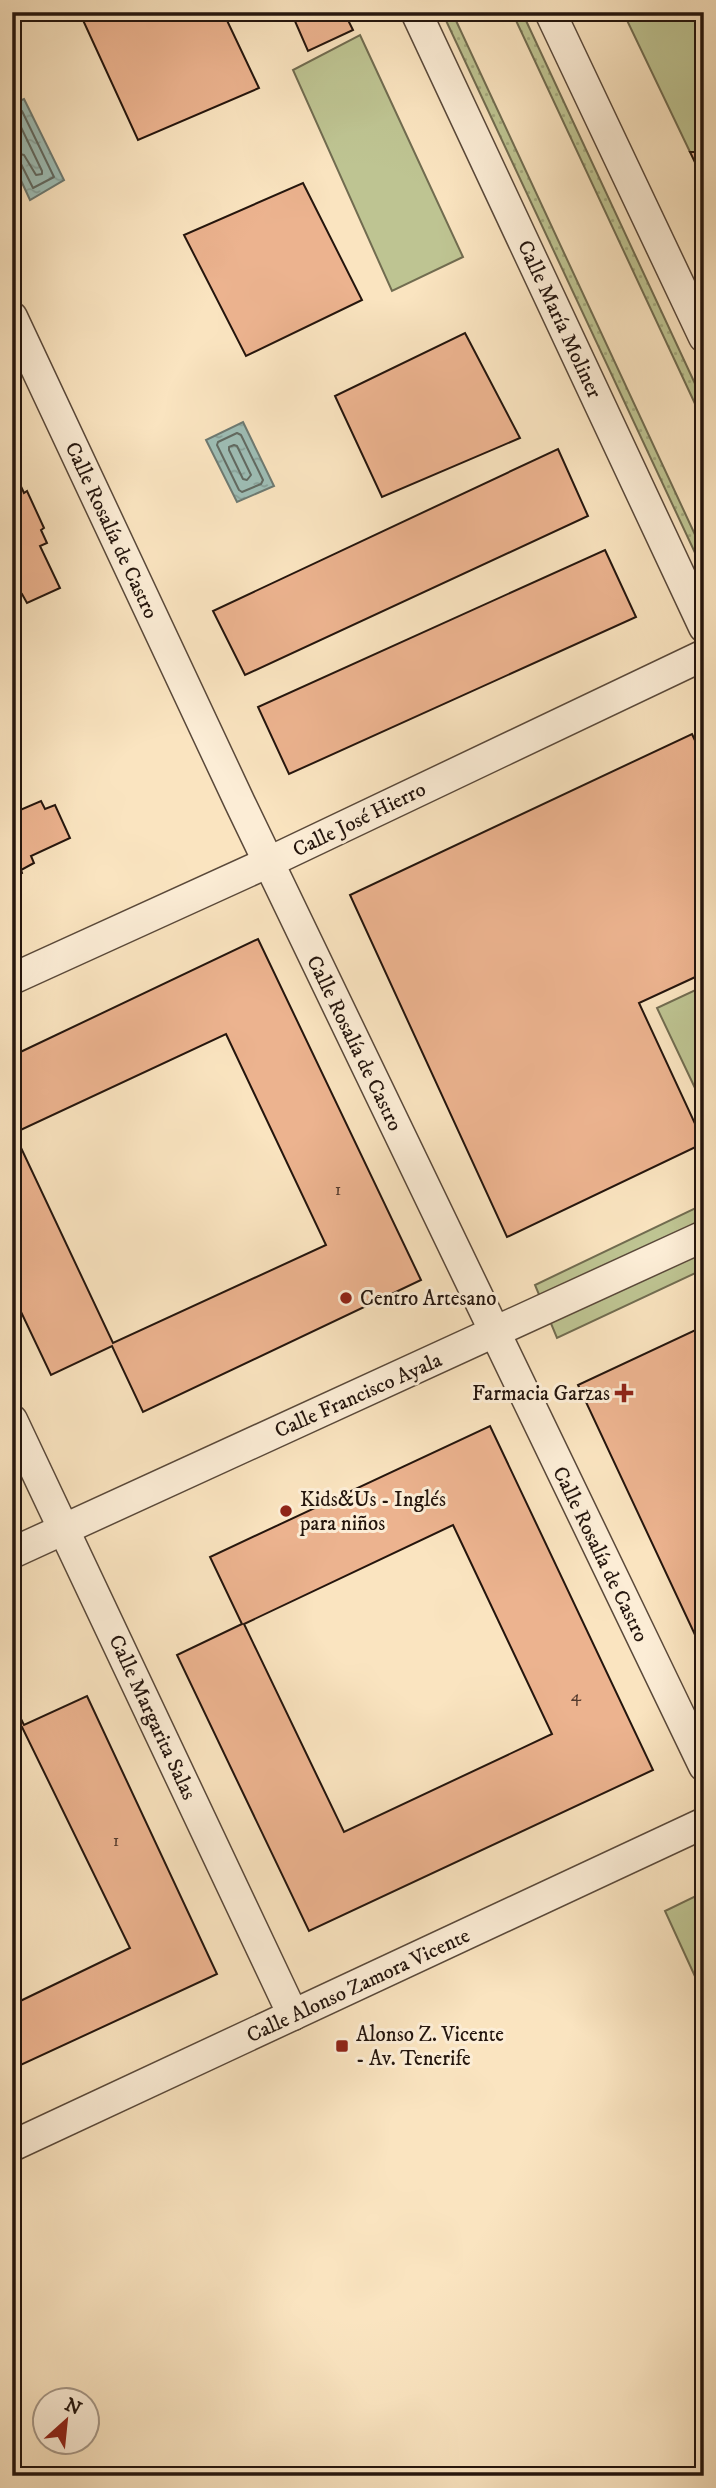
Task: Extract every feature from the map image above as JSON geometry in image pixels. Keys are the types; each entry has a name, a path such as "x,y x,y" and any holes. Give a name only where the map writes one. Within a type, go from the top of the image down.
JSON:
{"street":[{"name":"Calle María Moliner","path":"416,12 704,627"},
{"path":"550,12 704,337"},
{"name":"Calle Rosalía de Castro","path":"12,317 269,862 704,1766"},
{"name":"Calle José Hierro","path":"12,979 269,862 704,655"},
{"name":"Calle Francisco Ayala","path":"12,1553 704,1236"},
{"name":"Calle Margarita Salas","path":"12,1420 293,2015"},
{"name":"Calle Alonso Zamora Vicente","path":"12,2146 704,1823"}],"green space":[{"path":"442,12 452,12 704,554 704,572"},
{"path":"512,12 522,12 704,403 704,423"},
{"path":"623,12 704,12 704,152 690,152"},
{"path":"360,35 463,257 392,291 293,70"},
{"path":"704,986 704,1107 657,1008"},
{"path":"704,1204 704,1269 557,1338 535,1285"},
{"path":"702,1893 704,1897 704,1996 665,1911"}],"water":[{"path":"24,99 64,180 30,200 12,161 12,104"},
{"path":"243,422 274,486 237,502 206,440"}],"building":[{"path":"96,12 223,12 259,88 138,140 82,18"},
{"path":"291,12 344,12 353,30 308,51"},
{"path":"690,152 704,152 704,181"},
{"path":"303,183 362,300 246,356 184,235"},
{"path":"465,333 520,438 382,497 335,396"},
{"path":"558,449 588,516 245,675 213,611"},
{"path":"18,480 24,493 27,491 44,528 41,530 47,543 40,546 60,588 27,603 22,594 14,598 12,594 12,482"},
{"path":"605,550 636,617 289,774 258,707"},
{"path":"692,734 704,760 704,973 639,1003 704,1143 507,1237 350,895"},
{"path":"12,799 18,811 41,801 45,809 55,805 70,838 31,856 34,863 12,878"},
{"path":"258,939 421,1280 143,1412 112,1346 51,1375 12,1293 12,1056","holes":["226,1034 326,1245 113,1343 14,1133"]},
{"path":"704,1326 704,1654 578,1385"},
{"path":"490,1426 653,1770 309,1931 177,1655 242,1624 210,1557","holes":["453,1525 552,1734 344,1832 244,1624"]},
{"path":"87,1696 217,1974 12,2069 12,2005 130,1948 22,1727 12,1731 12,1701 24,1725"}],"place":[{"name":"Centro Artesano","path":"346,1298"},
{"name":"Farmacia Garzas","path":"624,1393"},
{"name":"Kids&Us - Inglés para niños","path":"286,1511"},
{"name":"Alonso Z. Vicente - Av. Tenerife","path":"342,2046"}]}
